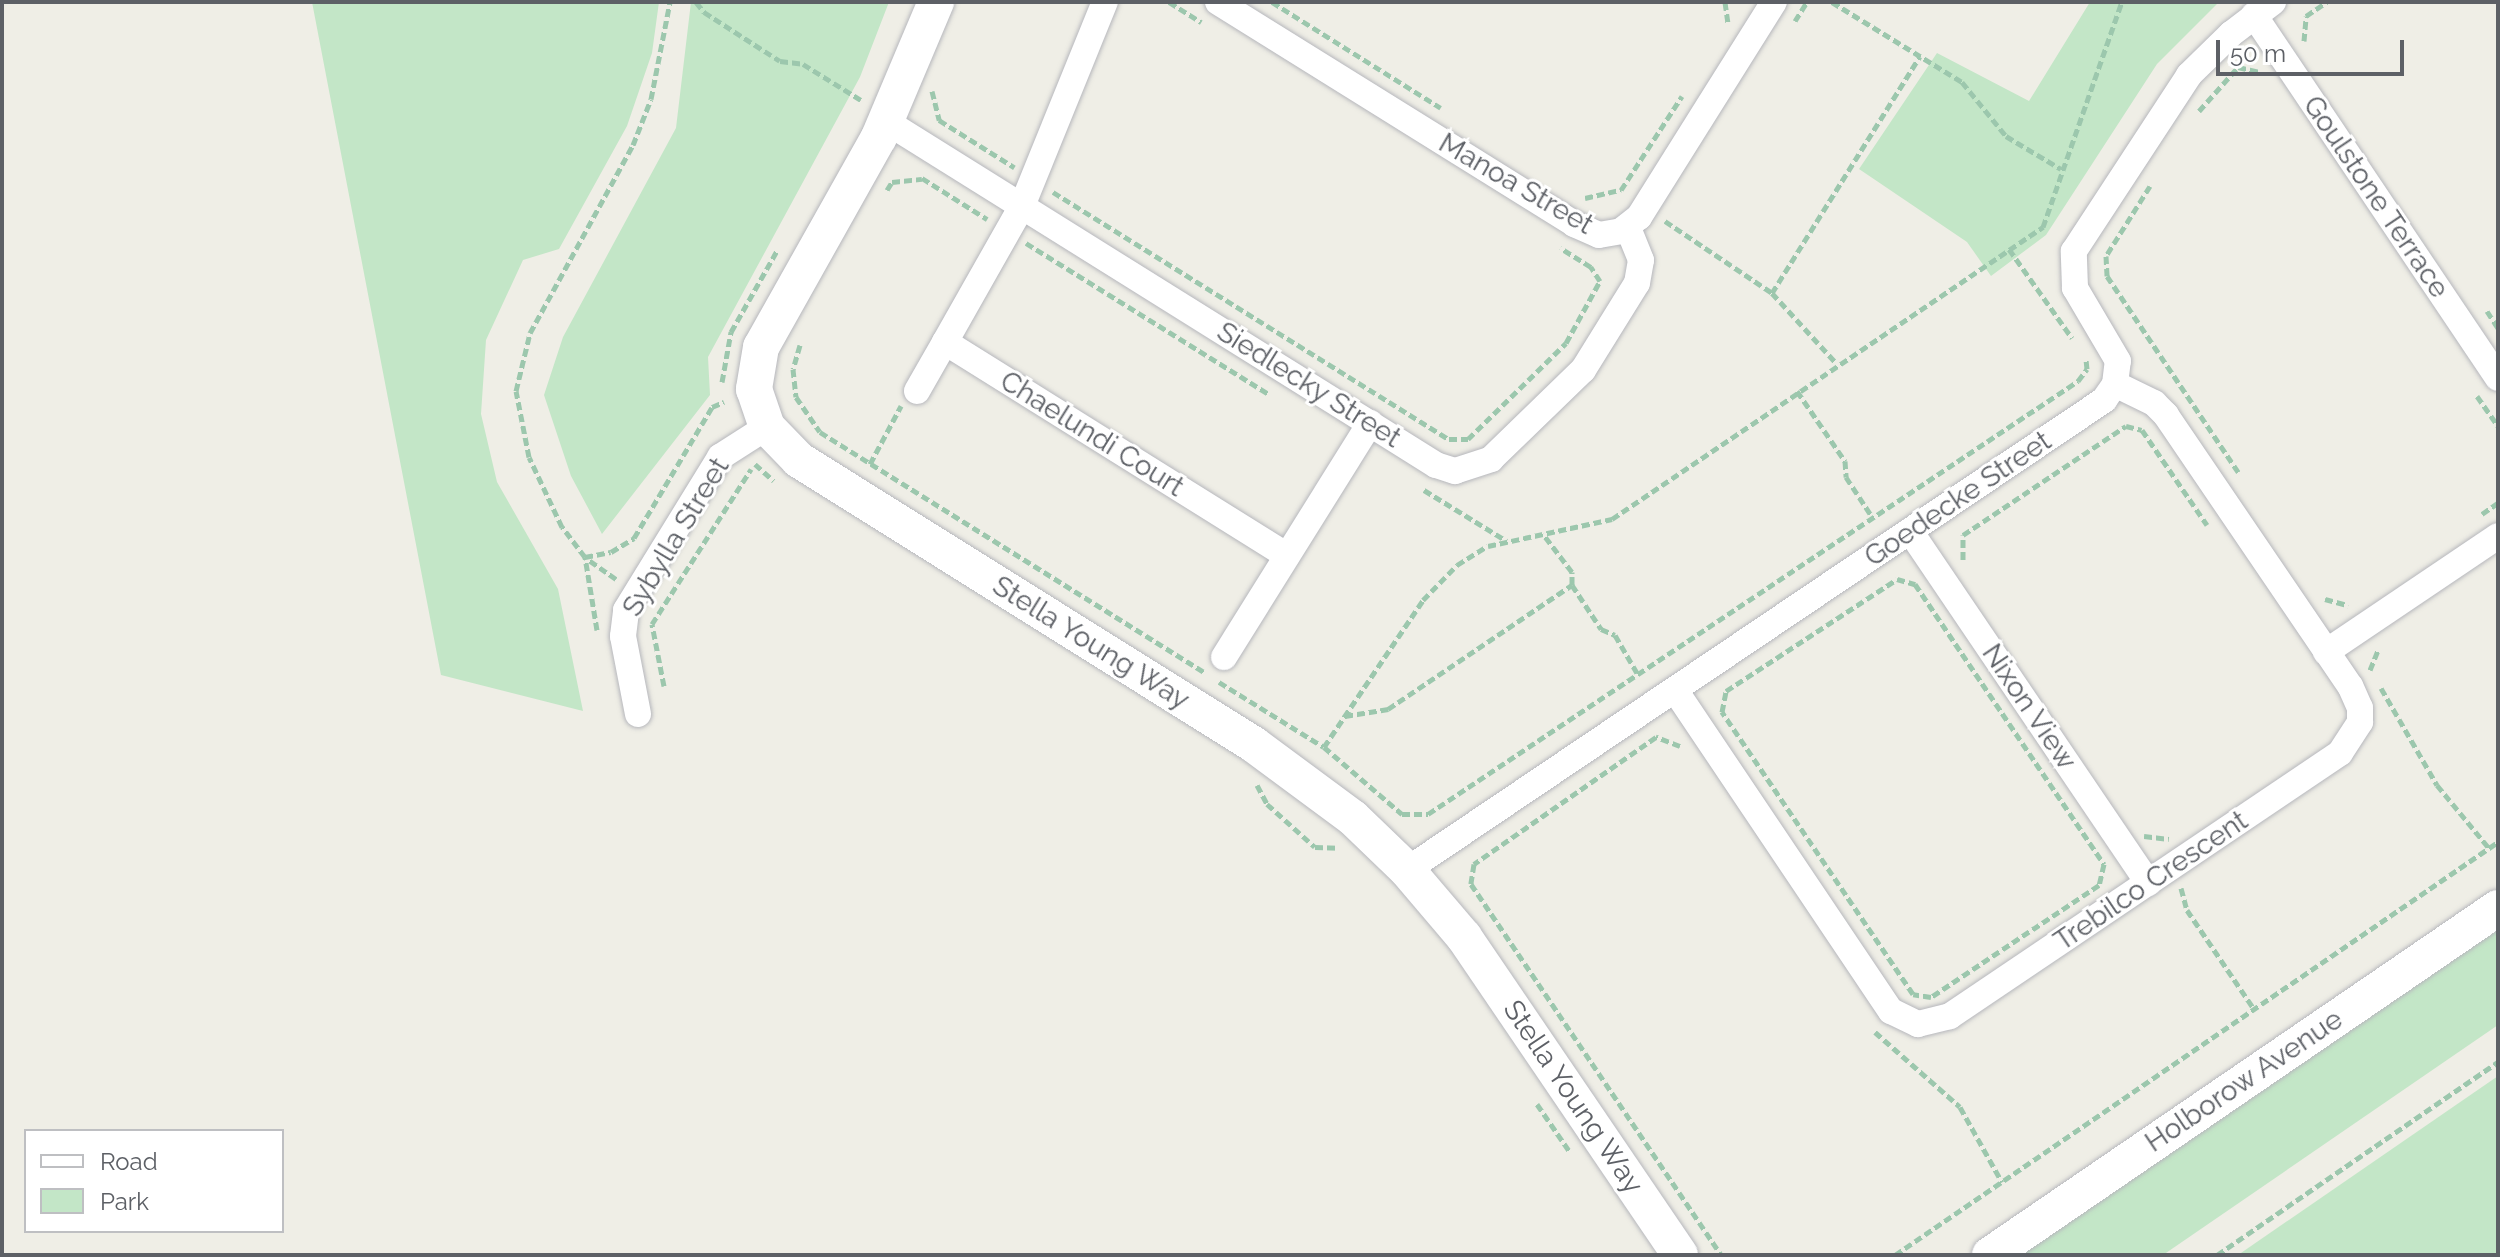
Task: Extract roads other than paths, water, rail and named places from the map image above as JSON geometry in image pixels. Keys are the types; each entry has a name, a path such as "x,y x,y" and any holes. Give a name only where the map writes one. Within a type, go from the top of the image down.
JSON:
{"street":[{"name":"Stella Young Way","path":"936,2 874,111 761,347 754,389 767,427 801,462 1289,768 1407,870 1490,973 1680,1255"},
{"path":"917,391 1022,206 1105,2"},
{"name":"Manoa Street","path":"1218,2 1586,231 1606,235 1628,228 1646,208 1774,2"},
{"path":"2115,384 2117,354 2075,288 2074,251 2171,97 2209,53 2264,9"},
{"name":"Goulstone Terrace","path":"2264,9 2498,378"},
{"name":"Siedlecky Street","path":"874,111 1449,470 1470,470 1491,459 1573,382 1634,290 1641,260 1628,228"},
{"name":"Chaelundi Court","path":"945,342 1287,556"},
{"name":"Goedecke Street","path":"1407,870 2098,404 2115,384"},
{"name":"Trebilco Crescent","path":"1675,690 1887,1005 1903,1020 1926,1024 1950,1016 2172,867 2351,742 2360,722 2359,702 2166,415 2154,403 2115,384"},
{"path":"1224,657 1370,423"},
{"name":"Sybylla Street","path":"638,714 622,629 636,592 720,457 767,427"},
{"name":"Nixon View","path":"1910,531 2148,883"},
{"path":"2326,652 2498,536"},
{"name":"Holborow Avenue","path":"1990,1255 2498,908"}]}
